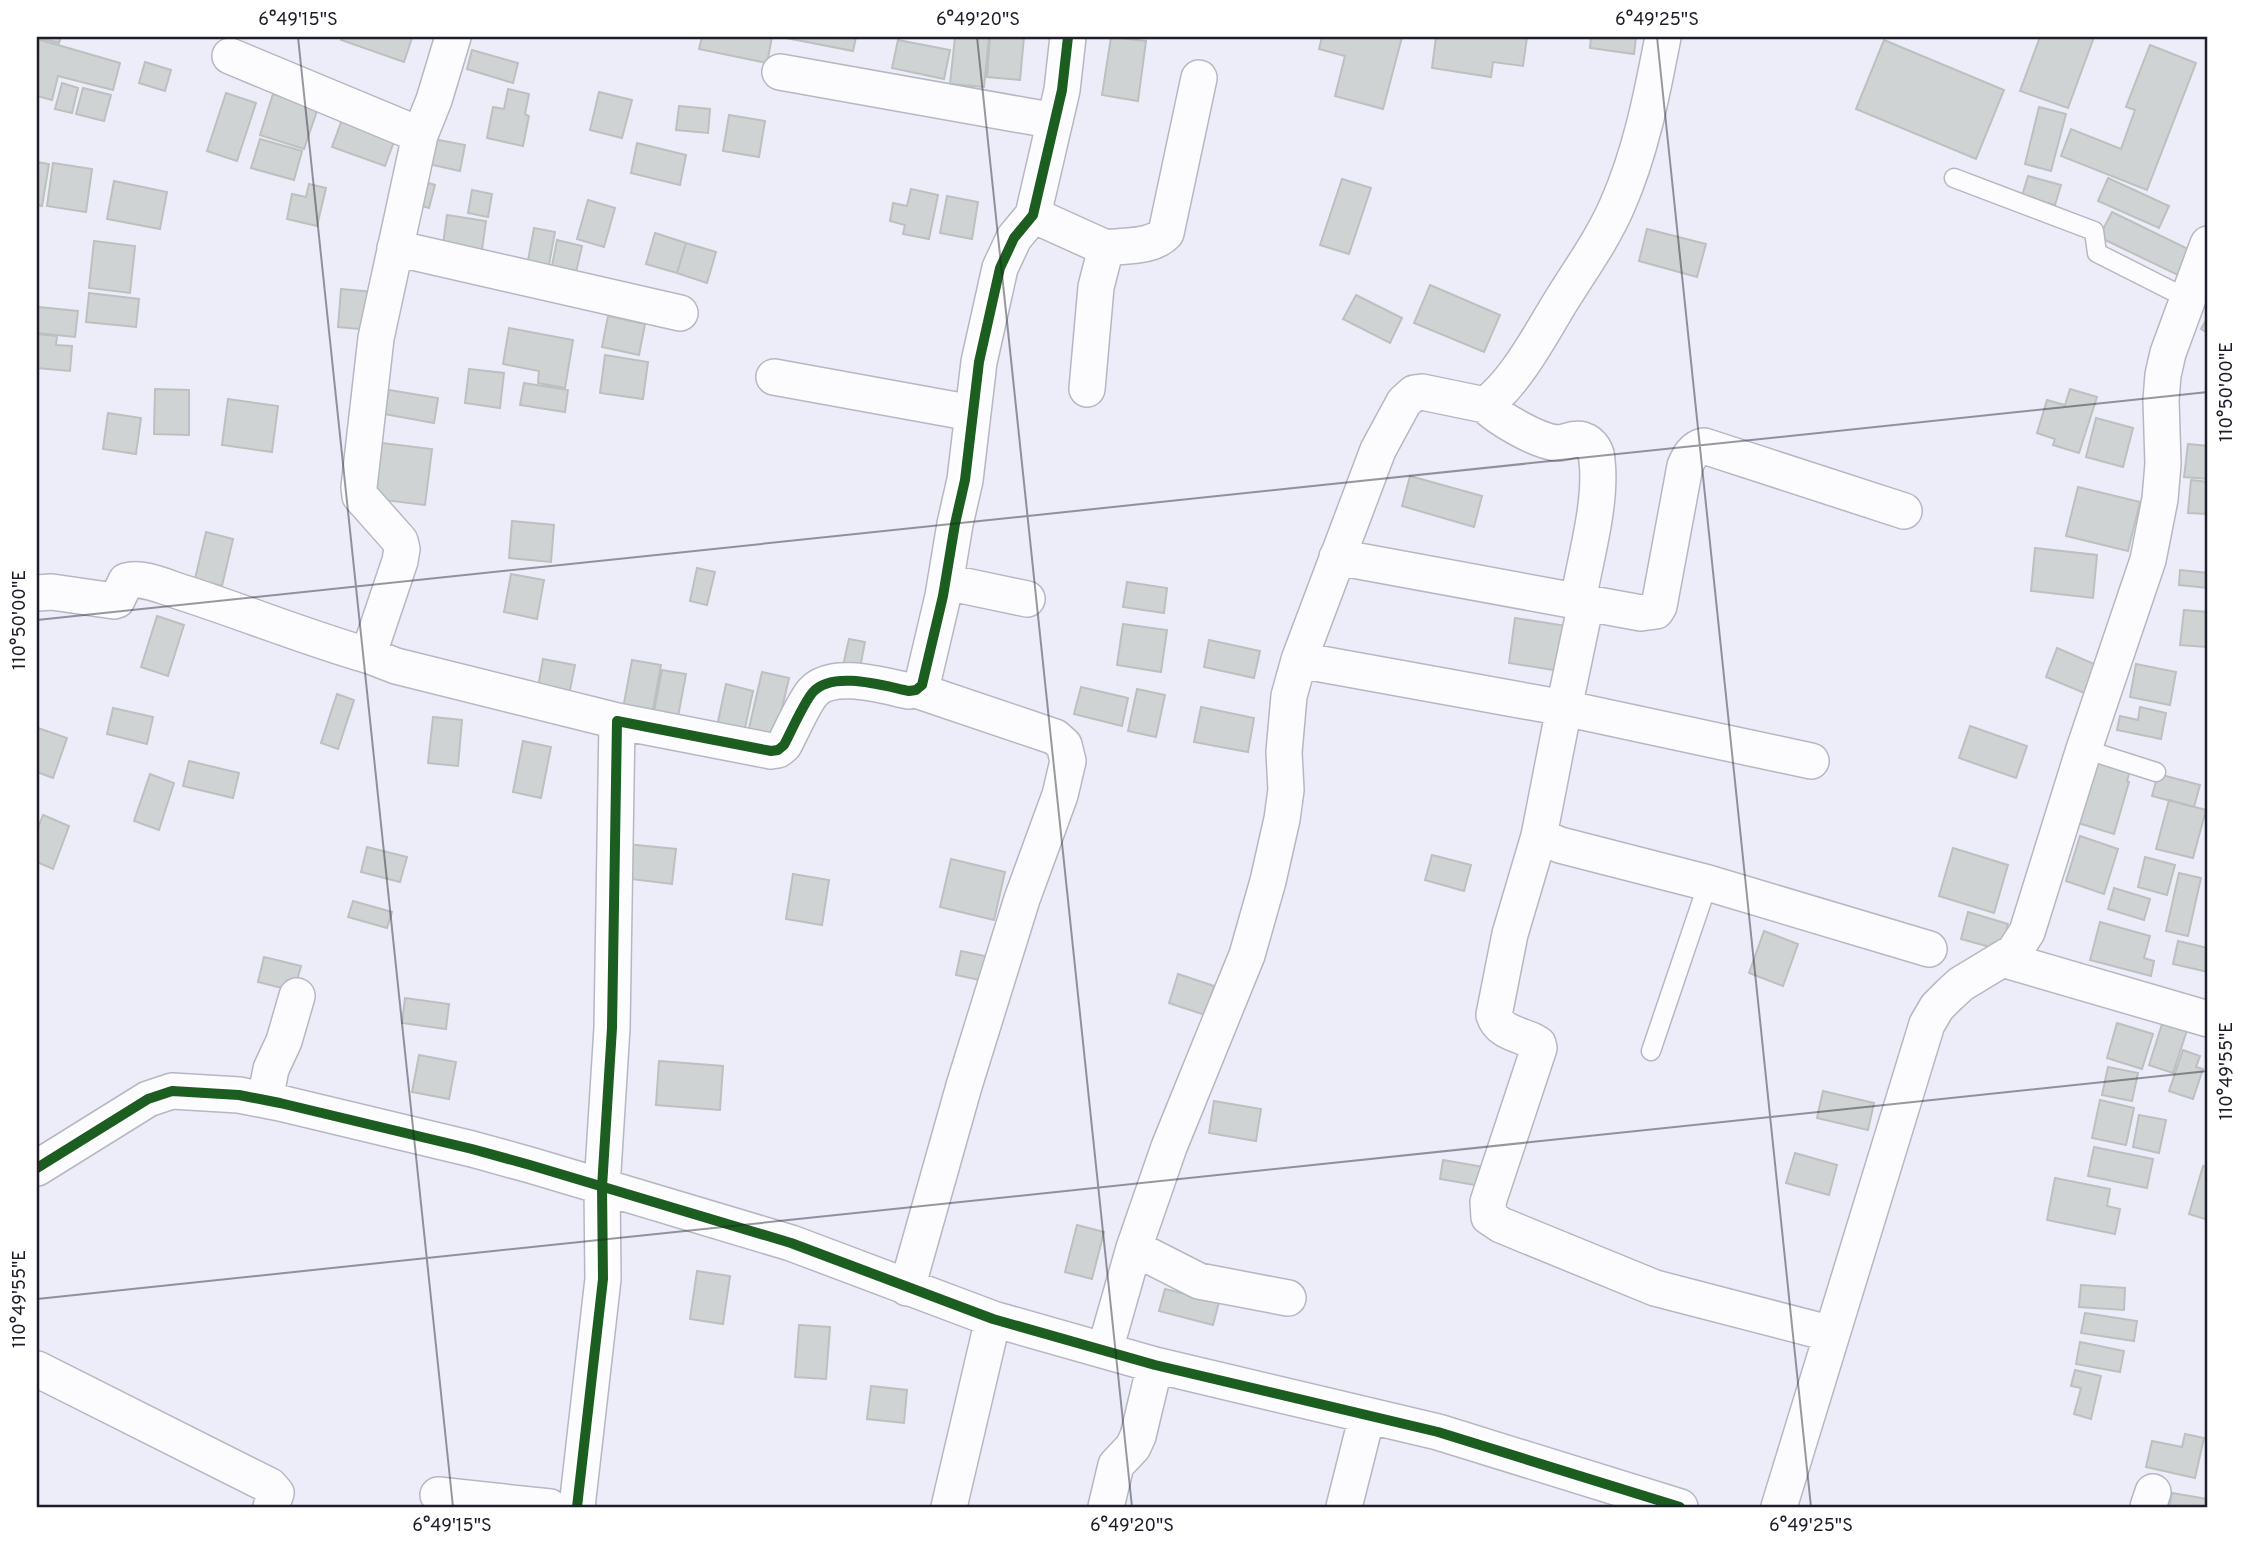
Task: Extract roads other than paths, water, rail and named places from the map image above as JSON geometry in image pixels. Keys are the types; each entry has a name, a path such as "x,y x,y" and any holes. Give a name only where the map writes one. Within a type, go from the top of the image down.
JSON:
{"street":[{"path":"370,656 400,561 401,549 400,541 360,496 376,338 420,135 453,37"},
{"path":"916,690 922,685 925,676 946,582 965,480 979,362 1000,268 1014,238 1033,215 1062,90 1068,37"},
{"path":"1485,405 1496,397 1529,353 1617,207 1641,141 1663,37"},
{"path":"230,55 420,135"},
{"path":"780,72 1055,121"},
{"path":"1033,215 1106,247 1160,239 1166,233 1199,78"},
{"path":"1779,1507 1927,1024 1937,1007 1961,984 2014,948 2084,750 2148,561 2160,499 2163,464 2163,376 2168,353 2208,244"},
{"path":"1087,389 1096,287 1106,247"},
{"path":"395,248 680,313"},
{"path":"774,377 972,413"},
{"path":"1105,1350 1134,1248 1169,1147 1247,955 1269,881 1286,790 1284,752 1289,696 1299,660 1378,450 1408,397 1422,392 1485,405 1500,417 1556,443 1574,438 1586,440 1594,448 1597,460 1594,513 1564,708 1539,836 1510,934 1494,1015 1502,1028 1533,1041 1539,1048 1488,1202 1489,1217 1501,1225 1655,1288 1832,1334"},
{"path":"1337,557 1642,613 1656,611 1685,466 1689,457 1699,447 1704,446 1904,511"},
{"path":"37,593 61,593 114,601 126,581 131,579 147,582 237,610 396,666 617,721 771,751 784,745 813,692 836,681 865,682 916,690 1055,737 1064,745 1068,761 1060,794 1022,899 964,1086 907,1288"},
{"path":"946,582 1027,598"},
{"path":"1299,660 1564,708 1811,761"},
{"path":"577,1507 603,1279 602,1187 612,1028 617,721"},
{"path":"1539,836 1560,845 1708,883 1929,949"},
{"path":"2014,948 2208,1019"},
{"path":"267,1085 285,1041 297,996"},
{"path":"37,1168 148,1099 172,1091 239,1096 267,1085 791,1243 993,1319 1156,1365 1438,1433 1680,1507"},
{"path":"1134,1248 1199,1281 1288,1298"},
{"path":"949,1507 993,1319"},
{"path":"1106,1507 1116,1465 1133,1447 1139,1436 1156,1365"},
{"path":"37,1368 270,1486 276,1493 271,1507"},
{"path":"1344,1507 1367,1416"},
{"path":"438,1495 550,1507"}],"lane":[{"path":"1954,178 2094,231 2097,253 2189,299"},
{"path":"2084,750 2156,772"},
{"path":"1651,1051 1708,883"}]}
